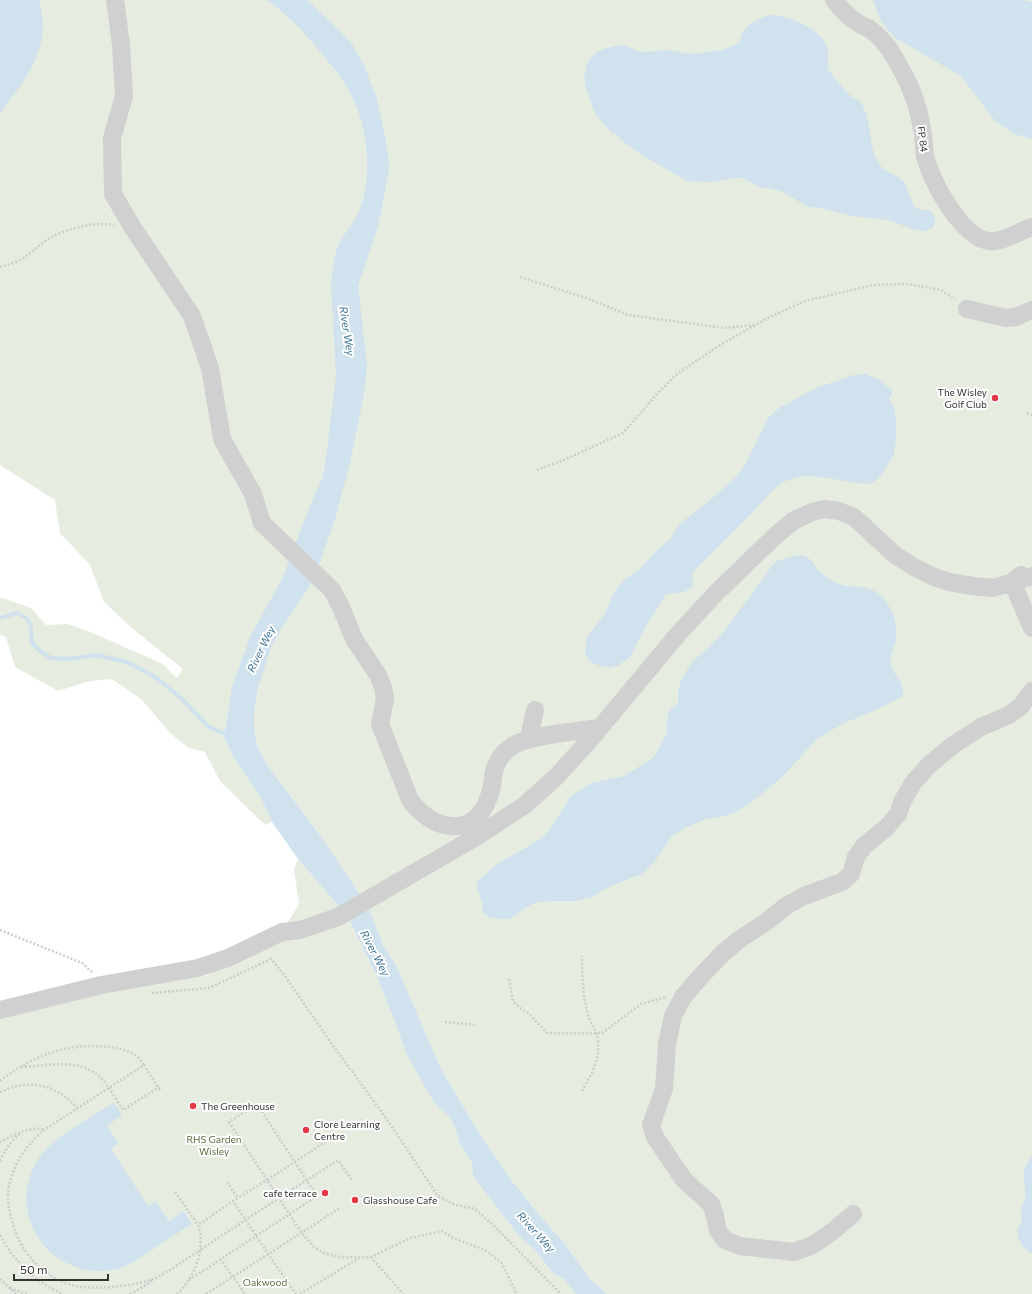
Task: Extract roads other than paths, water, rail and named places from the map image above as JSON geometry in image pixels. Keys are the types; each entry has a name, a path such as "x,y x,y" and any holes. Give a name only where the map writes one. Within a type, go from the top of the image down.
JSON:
{"lane":[{"path":"115,0 121,45 124,96 112,138 113,194 132,228 192,316 210,368 222,439 253,494 262,523 332,590 354,639 378,675 383,687 385,699 380,724 410,800 418,810 440,824 464,826 476,819 481,814 492,787 495,767 501,756 512,745 529,738 600,728"},
{"name":"FP 84","path":"834,0 847,16 858,24 872,30 898,62 909,84 920,119 925,155 928,164 946,201 960,221 968,230 990,241 998,240 1032,227"},
{"path":"967,309 1006,318 1016,317 1032,310"},
{"path":"0,1010 101,985 198,968 228,958 282,932 300,930 338,917 378,896 476,837 524,805 557,776 717,592 774,537 793,521 812,512 825,509 839,511 854,517 895,555 914,567 948,582 993,588 1032,576"},
{"path":"1012,582 1032,563"},
{"path":"1012,582 1032,628"},
{"path":"852,1214 813,1246 794,1252 740,1246 725,1240 718,1231 711,1204 684,1180 655,1137 651,1125 664,1089 667,1044 673,1016 683,997 688,991 717,959 740,939 766,922 786,906 804,896 842,882 851,874 856,857 864,846 886,828 898,814 903,800 929,765 953,745 981,727 1009,715 1021,706 1032,691"},
{"path":"529,738 535,710"}],"water":[{"path":"0,0 39,0 43,28 41,41 34,63 22,83 0,113"},
{"name":"River Wey","path":"267,0 307,0 352,44 364,65 377,99 387,146 389,165 378,227 358,286 367,365 364,394 350,463 335,519 314,579 271,647 257,692 254,710 254,730 258,748 267,765 322,838 363,899 342,910 298,859 272,822 261,798 232,755 224,736 232,687 246,648 251,635 282,579 311,503 323,477 336,376 331,284 333,267 335,256 343,236 360,209 367,178 366,145 359,113 353,98 337,73 303,32"},
{"path":"873,0 1023,0 1032,2 1032,139 1014,134 995,121 961,76 894,37 881,21"},
{"path":"772,15 796,21 812,29 824,40 828,50 828,69 845,91 862,104 878,162 882,168 904,182 915,208 930,210 932,212 935,218 934,227 925,231 915,230 889,220 853,216 820,208 808,207 783,192 769,188 762,188 742,178 711,182 687,181 639,153 620,139 616,133 612,133 595,114 586,88 584,77 588,62 595,53 603,49 620,45 645,52 669,50 691,54 723,50 739,43 742,34 751,23 763,17"},
{"path":"865,374 878,379 892,390 892,395 889,399 894,408 896,439 894,454 882,474 875,481 864,484 809,476 797,477 783,482 773,490 692,573 693,586 690,589 683,592 666,594 646,626 630,657 619,665 610,668 592,663 588,659 585,652 587,637 605,614 614,592 624,580 641,568 654,553 671,538 681,523 708,502 736,477 745,465 768,418 779,408 816,388 854,375"},
{"path":"798,555 809,558 819,571 835,582 845,586 870,589 876,592 887,603 896,625 896,640 891,655 891,664 902,684 902,697 874,711 844,723 818,738 782,777 738,811 724,816 703,820 687,827 671,837 655,861 641,875 603,890 592,897 575,901 550,901 534,903 507,919 491,918 483,913 482,902 477,888 477,882 480,879 497,864 545,835 571,796 592,783 624,776 654,757 667,733 667,719 669,711 678,703 678,692 681,680 692,662 721,635 771,567 777,561"},
{"name":"River Wey","path":"368,907 383,945 396,965 441,1069 479,1133 509,1177 535,1210 565,1244 590,1279 607,1294 576,1294 565,1280 552,1272 535,1250 518,1235 473,1176 472,1163 460,1144 456,1130 449,1116 435,1104 407,1055 376,974 348,917"},
{"path":"114,1103 122,1115 107,1126 118,1143 111,1149 148,1206 156,1202 169,1221 184,1211 192,1224 129,1264 120,1268 97,1271 75,1267 57,1257 42,1243 31,1225 27,1204 28,1183 37,1161 52,1144 72,1129"},
{"path":"1031,1157 1032,1254 1023,1247 1018,1237 1017,1229 1022,1221 1021,1209 1026,1196 1024,1169"}],"waterway":[{"path":"0,618 17,613 26,618 30,625 32,643 40,651 51,658 70,659 96,655 127,662 155,677 181,698 209,727 228,735"}],"place":[{"name":"The Wisley Golf Club","path":"995,398"},
{"name":"The Greenhouse","path":"193,1106"},
{"name":"Clore Learning Centre","path":"306,1130"},
{"name":"cafe terrace","path":"325,1193"},
{"name":"Glasshouse Cafe","path":"355,1200"}],"park label":[{"name":"RHS Garden Wisley","path":"214,1144"},
{"name":"Oakwood","path":"265,1282"}]}
